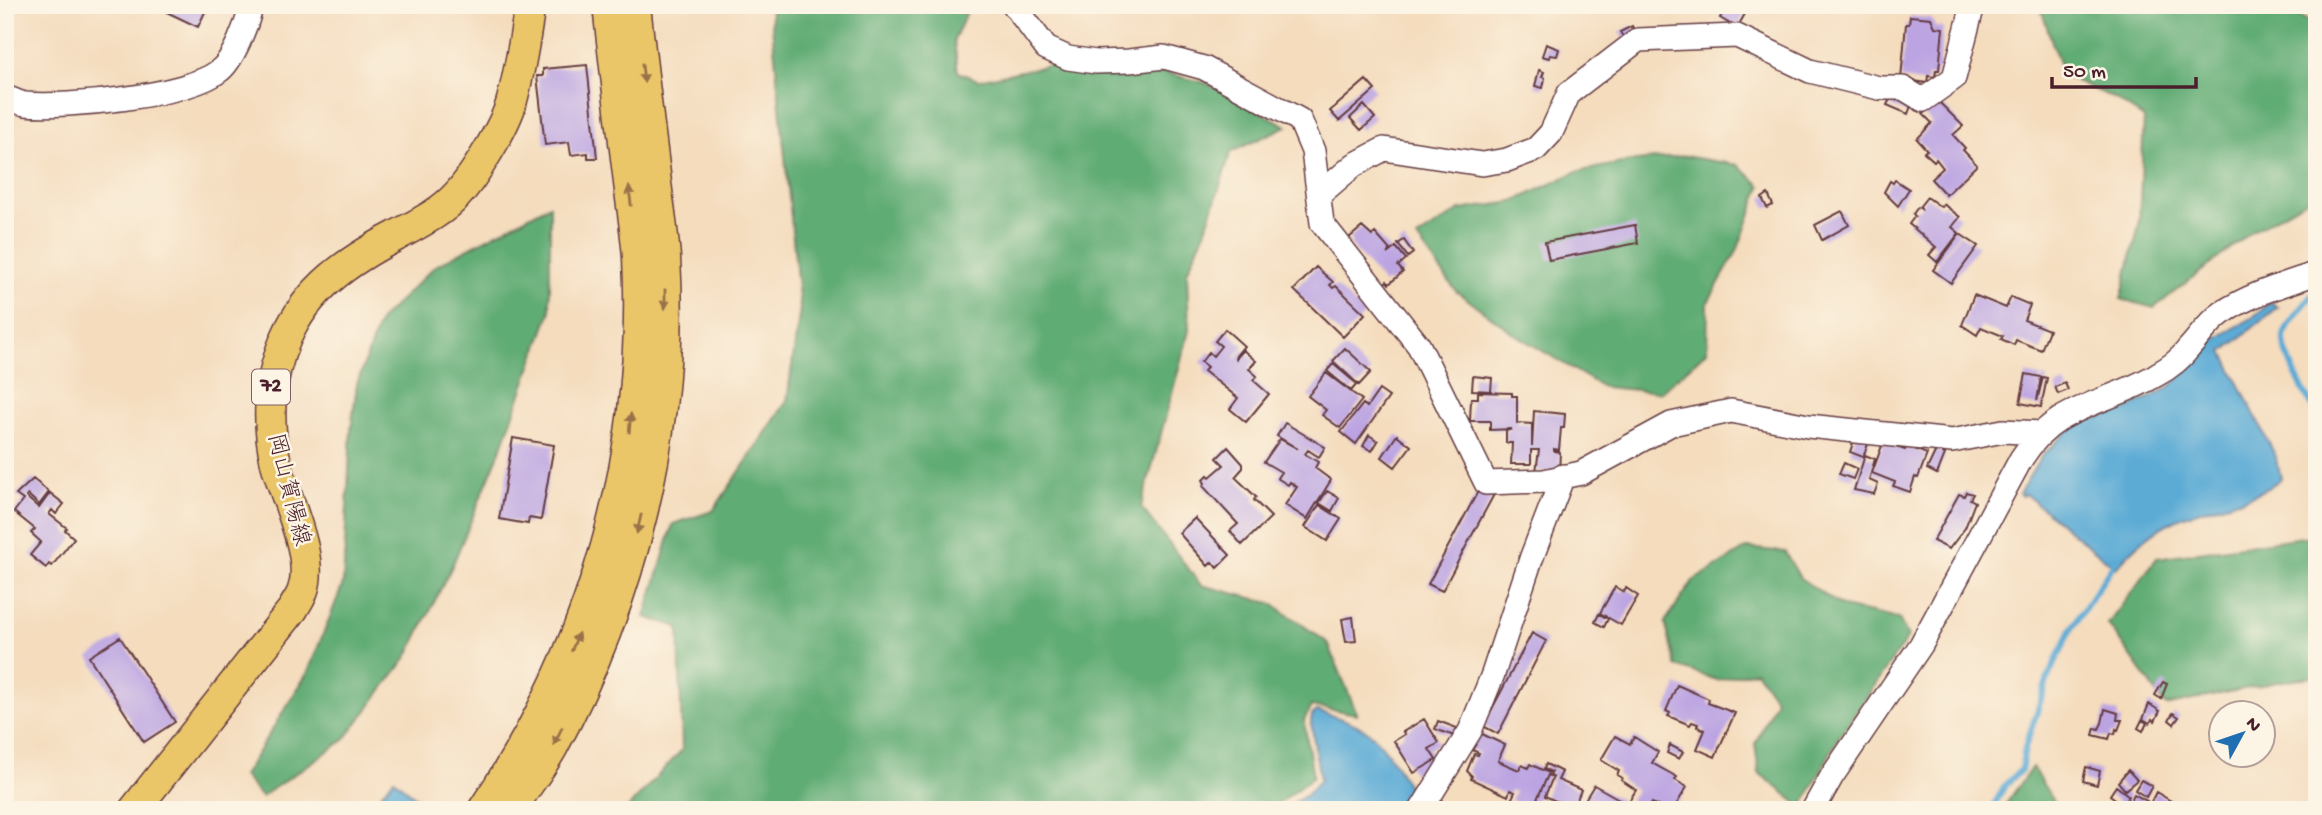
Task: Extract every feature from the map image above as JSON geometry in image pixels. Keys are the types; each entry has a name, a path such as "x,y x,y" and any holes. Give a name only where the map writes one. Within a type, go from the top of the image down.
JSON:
{"main road":[{"name":"岡山賀陽線","path":"134,810 293,609 303,591 307,568 275,461 270,419 272,378 286,338 308,299 342,267 430,218 457,196 482,162 510,107 530,5"},
{"path":"484,810 528,737 570,654 594,592 611,531 628,444 637,347 638,258 608,5"},
{"path":"511,810 551,749 593,662 619,597 638,529 655,446 665,350 665,259 635,5"}],"street":[{"path":"5,97 24,104 82,102 140,97 190,85 219,71 238,41 252,5"},
{"path":"1014,5 1046,48 1068,58 1096,62 1164,57 1204,68 1300,120 1313,151 1322,223 1419,346 1486,483 1544,481 1581,473 1671,424 1731,411 1808,426 1952,441 2003,431 2041,433"},
{"path":"1319,195 1354,165 1384,149 1482,164 1507,160 1536,149 1551,134 1569,93 1638,40 1737,36 1810,71 1879,89 1903,88 1923,100 1954,78 1973,5"},
{"path":"1813,810 1832,776 1921,645 2021,459 2041,433 2067,414 2153,377 2176,363 2221,313 2317,273"},
{"path":"1420,810 1470,731 1563,476"}],"green space":[{"path":"770,5 970,5 954,40 958,72 978,80 1050,65 1166,73 1206,83 1287,126 1231,152 1205,232 1187,272 1189,331 1141,507 1201,585 1271,603 1328,643 1357,714 1311,706 1304,720 1313,777 1270,810 626,810 682,750 679,627 645,617 673,524 713,511 787,401 800,309"},
{"path":"2043,5 2276,5 2317,25 2317,194 2253,231 2154,308 2121,299 2139,225 2144,118 2115,99 2063,75 2042,12"},
{"path":"1684,156 1738,165 1761,186 1737,251 1708,302 1707,351 1661,392 1603,387 1516,335 1456,291 1417,238 1460,210 1513,202 1576,172 1627,162"},
{"path":"550,205 550,313 503,444 452,566 407,657 344,740 261,797 243,776 308,672 343,584 351,430 357,384 380,320 435,266"},
{"path":"2317,535 2317,676 2166,706 2108,624 2157,558"},
{"path":"1747,548 1785,552 1800,578 1843,607 1899,619 1908,637 1837,740 1802,807 1759,773 1755,744 1776,700 1756,671 1717,680 1676,666 1665,622 1693,581"},
{"path":"2032,767 2059,810 2003,810 2004,807"}],"water":[{"path":"2271,302 2278,307 2223,352 2276,457 2281,478 2270,487 2166,524 2143,541 2116,568 2025,494 2019,494 2041,457 2073,426 2129,408 2167,389 2200,359 2215,339 2252,318"},
{"path":"1317,711 1359,726 1380,743 1414,796 1402,807 1404,810 1282,810 1306,795 1320,780 1311,722 1312,715"},
{"path":"394,779 431,810 368,810"}],"building":[{"path":"152,5 192,5 205,12 198,27"},
{"path":"1727,5 1750,5 1737,28 1720,18"},
{"path":"1910,16 1931,18 1935,27 1943,28 1939,70 1936,70 1935,77 1928,76 1927,83 1901,79 1906,24 1909,24"},
{"path":"1632,26 1637,36 1627,43 1620,32"},
{"path":"1546,44 1559,49 1557,56 1542,56"},
{"path":"587,65 597,158 588,158 588,153 571,155 569,142 545,145 537,76 543,76 543,69"},
{"path":"1539,70 1544,72 1543,88 1535,86"},
{"path":"1366,80 1375,90 1339,121 1330,111"},
{"path":"1894,91 1912,103 1908,114 1887,105"},
{"path":"1937,100 1963,126 1953,135 1977,165 1946,195 1931,179 1943,168 1936,159 1934,161 1924,152 1927,150 1917,139 1932,123 1923,114"},
{"path":"1364,105 1375,118 1361,130 1350,118"},
{"path":"1895,180 1909,189 1898,206 1884,192 1890,181 1893,183"},
{"path":"1768,194 1773,205 1767,208 1762,198"},
{"path":"1927,197 1941,207 1943,204 1960,217 1952,227 1959,233 1937,262 1929,255 1936,247 1909,224 1915,216 1913,214 1918,207 1921,209 1920,206"},
{"path":"1842,211 1849,225 1822,240 1815,225"},
{"path":"1635,225 1638,243 1549,260 1545,242"},
{"path":"1362,227 1372,236 1375,233 1390,250 1387,254 1396,247 1406,259 1398,266 1403,272 1389,284 1387,281 1384,284 1350,244 1352,242 1349,238"},
{"path":"1960,234 1978,246 1951,283 1933,270"},
{"path":"1404,240 1413,253 1408,257 1398,244"},
{"path":"1316,267 1333,282 1330,285 1333,288 1336,286 1365,314 1343,337 1294,290"},
{"path":"1974,295 2006,308 2011,297 2030,305 2024,320 2049,330 2041,350 2016,340 2014,345 2001,339 2003,336 1981,327 1977,335 1962,325"},
{"path":"1225,329 1244,346 1236,359 1243,350 1256,361 1249,369 1257,376 1253,380 1269,394 1246,422 1230,409 1238,398 1204,371 1207,367 1201,362 1209,352 1213,356 1221,346 1215,341"},
{"path":"1345,348 1371,372 1359,385 1333,361"},
{"path":"1333,364 1357,384 1351,391 1327,371"},
{"path":"1326,373 1362,400 1340,428 1322,415 1326,410 1308,396"},
{"path":"2026,374 2041,377 2037,401 2043,377 2047,378 2041,407 2020,403"},
{"path":"1473,376 1492,378 1491,391 1472,390"},
{"path":"2065,383 2068,390 2058,394 2055,387"},
{"path":"1379,390 1389,397 1356,444 1341,432 1363,404 1367,407"},
{"path":"1478,392 1512,393 1512,396 1517,396 1517,423 1532,424 1532,446 1534,411 1565,414 1559,450 1554,449 1560,452 1559,473 1536,471 1539,450 1531,450 1531,464 1511,464 1512,443 1506,443 1506,431 1512,429 1490,430 1490,421 1470,421 1471,398 1478,398"},
{"path":"1285,423 1325,447 1319,457 1308,450 1305,454 1318,462 1315,468 1331,480 1307,519 1285,505 1297,487 1277,478 1281,472 1264,462 1280,439 1298,449 1277,436"},
{"path":"1856,434 1870,439 1863,457 1850,452"},
{"path":"1369,435 1378,441 1372,451 1363,446"},
{"path":"1397,435 1411,446 1395,467 1382,457"},
{"path":"513,438 554,445 541,520 529,518 528,524 499,519"},
{"path":"1883,443 1905,450 1907,446 1927,454 1910,492 1893,486 1895,482 1872,473"},
{"path":"1228,447 1243,464 1235,477 1256,497 1254,500 1271,517 1242,545 1230,531 1238,524 1203,486 1203,480 1208,475 1210,477 1224,465 1217,458"},
{"path":"1936,450 1945,454 1937,474 1927,469"},
{"path":"1865,455 1875,459 1869,480 1878,484 1874,494 1854,490"},
{"path":"1844,463 1857,469 1853,479 1839,474"},
{"path":"33,479 49,492 39,505 28,495 26,497 39,508 50,493 64,504 56,514 52,510 49,514 67,528 65,530 74,538 52,566 49,564 46,568 30,555 41,542 31,533 35,529 14,512 23,500 16,495"},
{"path":"1484,480 1498,487 1442,591 1428,584"},
{"path":"1327,491 1339,498 1332,511 1319,503"},
{"path":"1966,492 1973,494 1970,499 1975,502 1965,528 1949,549 1933,541 1959,494 1964,496"},
{"path":"1319,505 1341,519 1327,541 1305,527"},
{"path":"1195,518 1230,555 1217,568 1212,562 1208,566 1179,533"},
{"path":"1615,587 1624,592 1626,588 1638,596 1621,625 1600,613"},
{"path":"1599,614 1608,619 1604,627 1595,622"},
{"path":"1353,617 1356,641 1346,642 1342,619"},
{"path":"1532,633 1546,641 1498,734 1483,726"},
{"path":"120,637 175,722 144,742 89,657"},
{"path":"2163,682 2167,684 2161,699 2155,695"},
{"path":"1677,685 1709,699 1708,703 1735,713 1715,757 1697,749 1705,730 1697,726 1698,724 1692,722 1690,725 1668,716 1670,713 1666,711"},
{"path":"2149,704 2160,711 2155,721 2152,719 2150,723 2143,719"},
{"path":"2105,709 2118,713 2117,720 2122,720 2118,730 2116,729 2115,734 2111,733 2109,739 2093,735 2095,728 2099,729 2102,723"},
{"path":"2173,713 2179,717 2174,724 2169,720"},
{"path":"1424,719 1439,743 1429,749 1436,760 1414,773 1394,741"},
{"path":"2142,720 2147,723 2143,731 2138,728"},
{"path":"1438,721 1457,728 1454,736 1435,729"},
{"path":"1478,732 1505,745 1498,761 1519,770 1522,765 1528,768 1530,764 1549,773 1532,810 1511,800 1515,792 1510,790 1508,796 1471,779 1472,776 1467,771 1474,754 1479,753 1470,749"},
{"path":"1615,736 1630,744 1634,737 1658,752 1652,763 1677,777 1675,780 1687,787 1673,810 1656,810 1658,806 1652,803 1648,809 1640,810 1628,803 1636,790 1621,780 1617,775 1619,771 1601,760"},
{"path":"1670,745 1683,752 1679,759 1667,753"},
{"path":"1546,764 1562,772 1558,780 1581,790 1573,809 1545,796 1553,777 1550,776 1552,772 1544,769"},
{"path":"2086,767 2100,771 2097,785 2083,781"},
{"path":"2128,770 2137,780 2125,790 2118,782"},
{"path":"2141,780 2152,786 2146,797 2135,790"},
{"path":"1594,785 1621,800 1615,810 1596,810 1583,803"},
{"path":"2116,786 2129,796 2122,808 2116,805 2118,801 2110,795"},
{"path":"2156,792 2176,804 2172,810 2126,810 2134,794 2147,801 2145,804 2149,806"}],"waterway":[{"path":"2296,268 2317,261"},
{"path":"2311,296 2291,321 2285,332 2284,344 2302,387 2317,412"},
{"path":"1991,810 2006,784 2021,770 2025,748 2049,675 2073,626 2117,559"}]}
